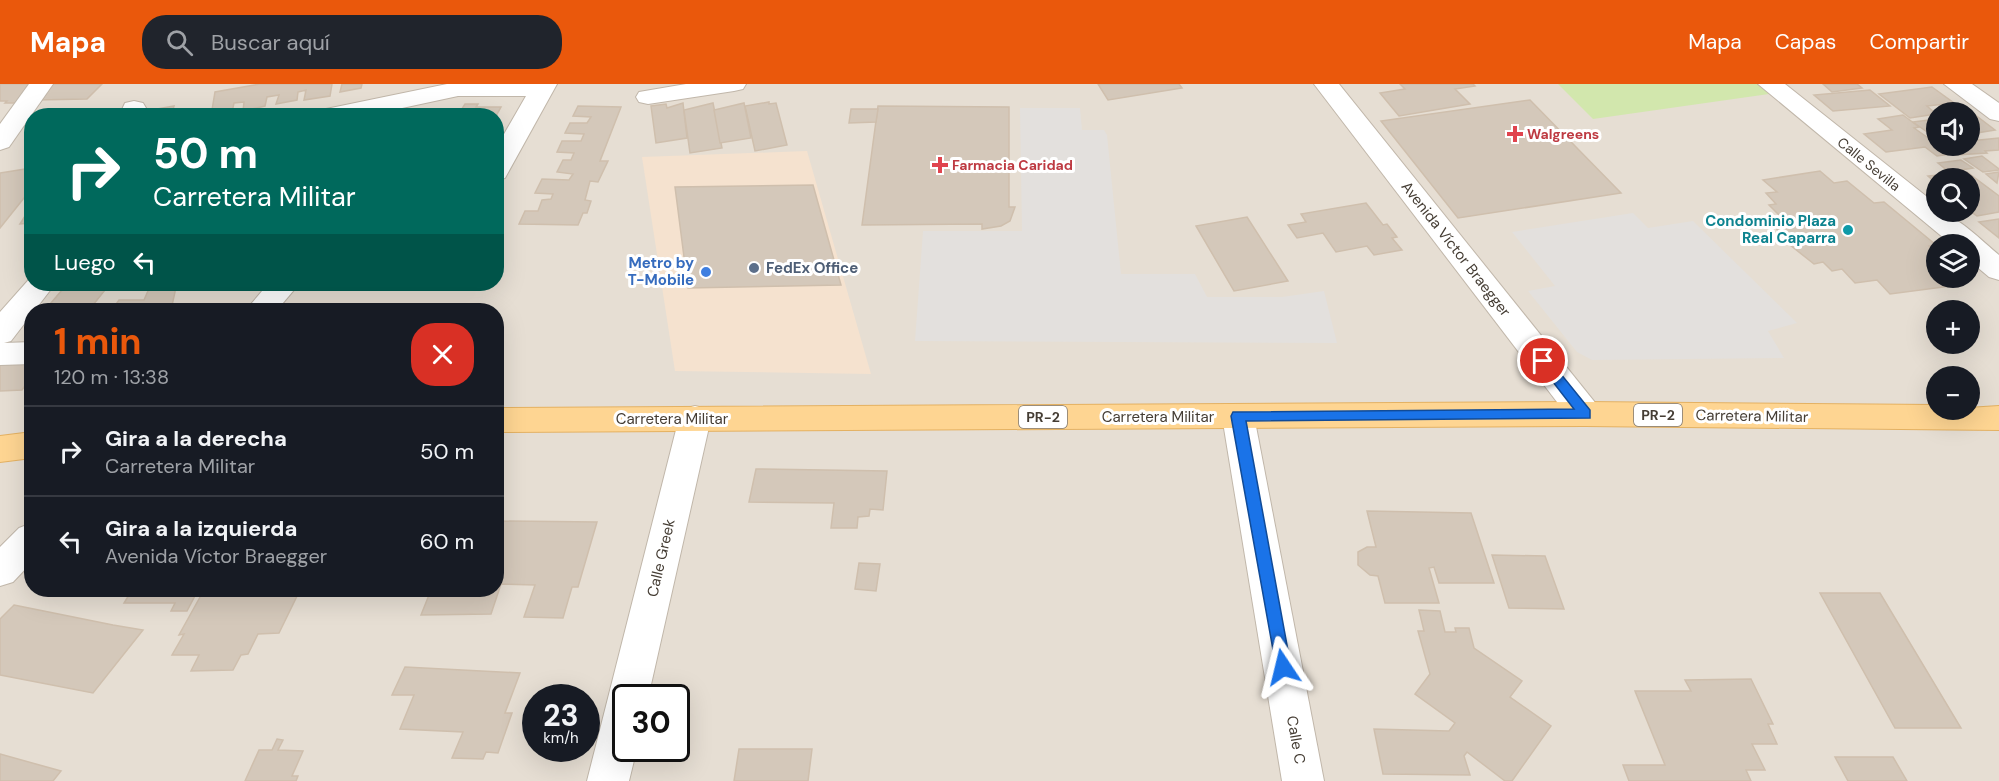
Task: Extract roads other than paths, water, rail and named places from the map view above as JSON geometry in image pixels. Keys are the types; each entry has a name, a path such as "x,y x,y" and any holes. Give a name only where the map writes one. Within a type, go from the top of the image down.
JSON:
{"main road":[{"name":"Carretera Militar","path":"504,420 1585,414 1999,418"},
{"path":"0,449 24,446"}],"street":[{"path":"0,142 41,84"},
{"path":"648,97 734,84"},
{"name":"Avenida Víctor Braegger","path":"1326,84 1585,414"},
{"name":"Calle Sevilla","path":"1770,84 1955,234"},
{"path":"1956,84 1999,114"},
{"path":"365,108 458,89 544,86"},
{"path":"504,158 544,86"},
{"name":"Calle Sevilla","path":"1980,254 1999,270"},
{"path":"24,303 34,291"},
{"path":"267,303 278,291"},
{"path":"0,333 24,304"},
{"path":"0,354 24,354"},
{"name":"Calle C","path":"1238,416 1303,781"},
{"name":"Calle Greek","path":"631,684 694,418"},
{"path":"0,571 24,546"},
{"path":"608,781 613,762"}],"place":[{"name":"Walgreens","path":"1515,134"},
{"name":"Farmacia Caridad","path":"940,165"},
{"name":"Condominio Plaza Real Caparra","path":"1848,230"},
{"name":"FedEx Office","path":"754,268"},
{"name":"Metro by T-Mobile","path":"706,272"}]}
